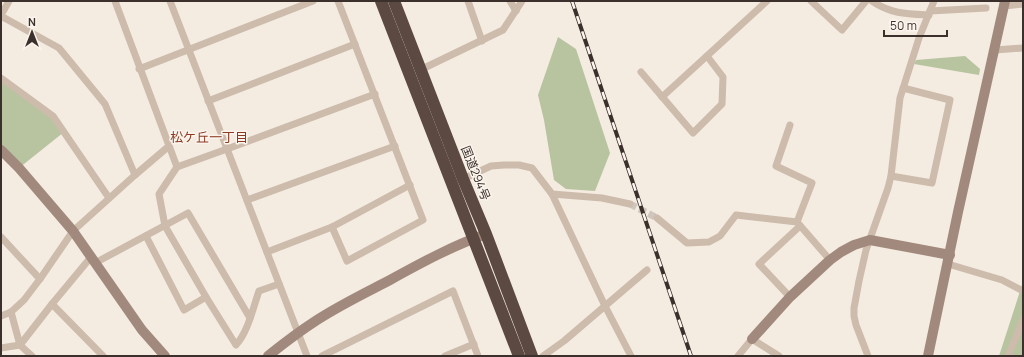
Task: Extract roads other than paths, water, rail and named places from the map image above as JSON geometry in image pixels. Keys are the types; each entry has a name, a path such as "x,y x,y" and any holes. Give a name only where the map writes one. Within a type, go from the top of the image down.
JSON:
{"highway":[{"path":"381,1 519,356"},
{"name":"国道294号","path":"394,1 486,234 532,356"}],"street":[{"path":"9,1 1,16 59,48 105,104 135,174"},
{"path":"115,1 176,167"},
{"path":"170,1 307,356"},
{"path":"139,69 313,1"},
{"path":"332,227 347,261 424,220 338,1"},
{"path":"468,1 482,41"},
{"path":"510,1 516,11"},
{"path":"420,70 503,30 522,1"},
{"path":"662,97 707,56 758,4 767,1"},
{"path":"811,1 842,30 866,1"},
{"path":"872,1 892,11 906,14 986,8"},
{"path":"868,356 854,316 859,281 866,250 891,176 900,98 918,38 934,1"},
{"path":"928,356 1005,4 1023,4"},
{"path":"208,101 355,44"},
{"path":"995,50 1023,48"},
{"path":"642,72 693,133 722,104 723,77 707,56"},
{"path":"1,78 53,116 109,198"},
{"path":"891,176 932,183 950,100 903,88"},
{"path":"279,284 259,291 241,340 236,345 206,297 165,225 159,194 176,167 375,94"},
{"path":"790,125 776,166 812,183 798,224 759,264 790,296"},
{"path":"1,316 11,312 24,300 73,231 135,174 169,146"},
{"path":"247,200 395,146"},
{"path":"1,150 19,168 73,231 142,330 165,356"},
{"path":"463,179 491,166 519,165 532,168 552,194 605,306 631,356"},
{"path":"267,252 332,227 410,185"},
{"path":"552,194 602,198 630,204"},
{"path":"1,348 20,345 52,304 93,260 146,236 188,213 250,318"},
{"path":"657,218 687,243 709,242 720,236 736,215 798,224 830,260"},
{"path":"268,356 298,332 348,302 427,260 486,234"},
{"path":"146,236 184,310 206,297"},
{"path":"1,237 40,279"},
{"path":"738,356 790,296 830,260 854,245 870,240 949,259 1002,280 1023,291"},
{"path":"543,356 564,341 647,270"},
{"path":"322,356 453,291 478,356"},
{"path":"52,304 103,356"},
{"path":"11,312 20,345 32,356"},
{"path":"1008,356 1023,320"},
{"path":"752,339 779,356"},
{"path":"445,356 474,344"}],"tunnel":[{"path":"630,204 657,218"}],"railway":[{"path":"572,1 691,356"}],"district":[{"name":"松ケ丘一丁目","path":"209,137"}]}
